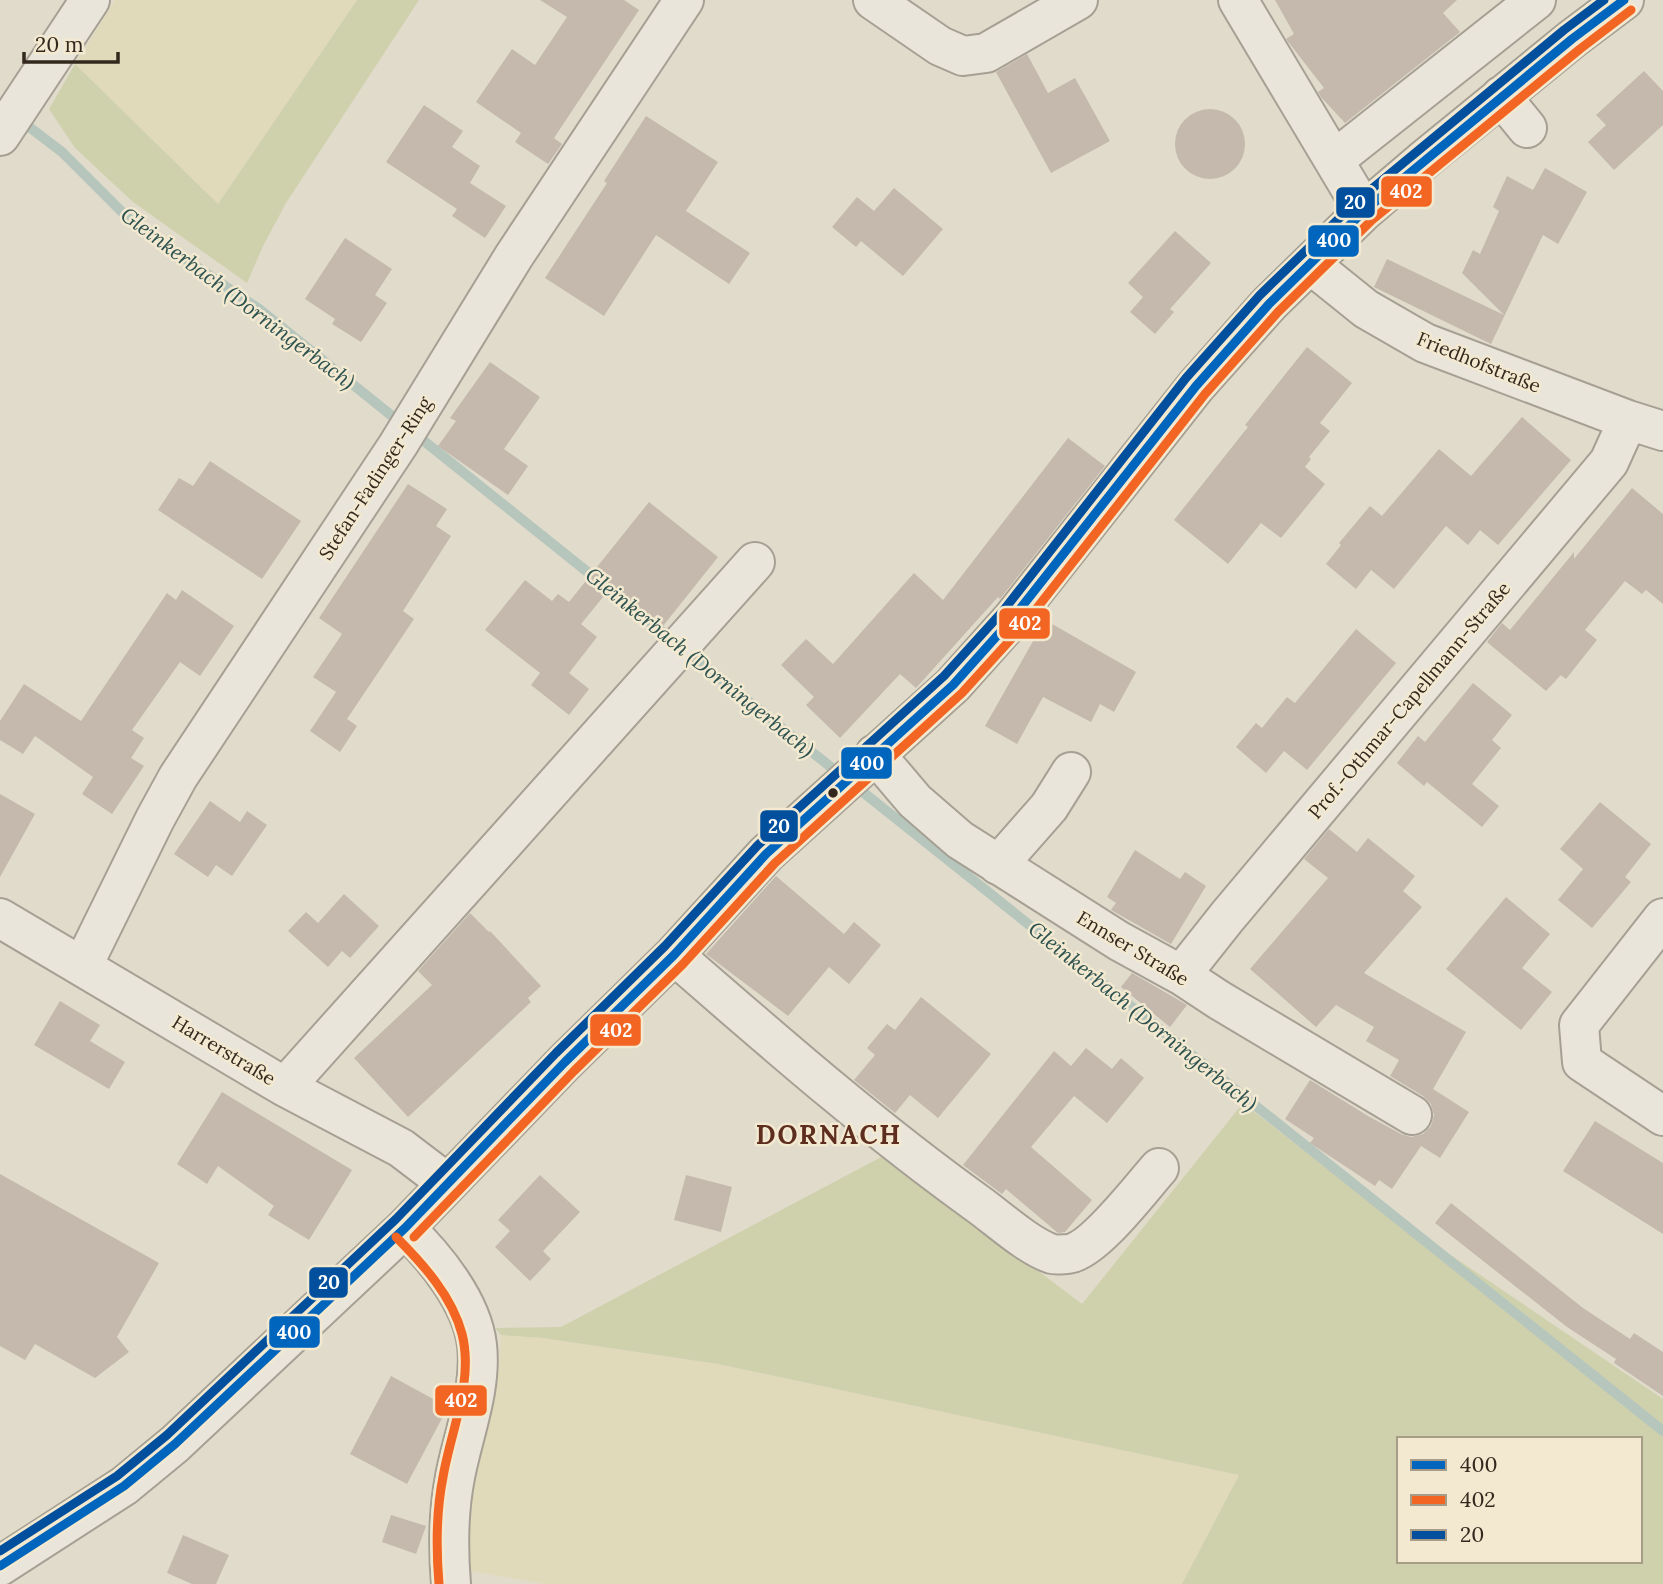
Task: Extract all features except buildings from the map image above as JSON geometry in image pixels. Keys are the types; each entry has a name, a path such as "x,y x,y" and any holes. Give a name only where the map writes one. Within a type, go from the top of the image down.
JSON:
{"street":[{"path":"0,136 90,0"},
{"name":"Stefan-Fadinger-Ring","path":"83,965 178,777 407,432 514,256 684,0"},
{"path":"873,0 940,46 963,56 986,53 1078,0"},
{"path":"1238,0 1364,211"},
{"path":"1334,160 1536,0"},
{"path":"0,1566 124,1486 175,1444 405,1228 565,1062 674,956 730,891 855,772 953,685 1012,619 1196,386 1269,304 1364,211 1501,96 1624,0"},
{"path":"1501,96 1527,128"},
{"name":"Friedhofstraße","path":"1310,264 1366,309 1425,343 1646,425"},
{"name":"Prof.-Othmar-Capellmann-Straße","path":"1181,975 1609,461 1646,425"},
{"path":"285,1087 755,562"},
{"name":"Ennser Straße","path":"855,772 915,801 939,824 998,865 1119,941 1181,975 1412,1115"},
{"path":"998,865 1049,807 1072,772"},
{"name":"Harrerstraße","path":"0,918 285,1087 401,1148 447,1184"},
{"path":"1663,918 1579,1025 1581,1062 1663,1116"},
{"path":"674,956 870,1121 956,1188 1032,1243 1052,1254 1071,1254 1086,1247 1159,1168"},
{"path":"405,1228 449,1280 461,1300 477,1342 478,1369 454,1479 449,1518 451,1584"}],"shaded area":[{"path":"115,0 357,0 218,204 75,64"},
{"path":"501,1335 543,1338 718,1364 1240,1475 1182,1584 545,1584 469,1571 467,1549 472,1485 479,1445 490,1412 499,1370"}],"green space":[{"path":"357,0 419,0 286,203 247,283 133,202 75,148 49,109 75,64 218,204"},
{"path":"1243,1103 1407,1231 1414,1230 1663,1399 1663,1584 1182,1584 1239,1475 718,1364 543,1338 501,1335 495,1328 561,1327 885,1155 1082,1304"}],"waterway":[{"name":"Gleinkerbach (Dorningerbach)","path":"20,120 62,152 134,224 259,309 402,424"},
{"name":"Gleinkerbach (Dorningerbach)","path":"414,433 675,642"},
{"name":"Gleinkerbach (Dorningerbach)","path":"687,652 842,776"},
{"name":"Gleinkerbach (Dorningerbach)","path":"854,785 1663,1431"}],"transit line":[{"name":"20","path":"0,1551 117,1476 167,1435 396,1219 556,1053 665,946 758,845 944,676 1003,611 1186,378 1260,295 1356,202 1604,0"},
{"name":"400","path":"0,1566 124,1486 175,1444 405,1228 565,1062 674,955 766,854 953,685 1012,619 1196,386 1269,304 1364,211 1572,39 1624,0"},
{"name":"402","path":"414,1237 574,1071 683,964 775,863 962,693 1022,627 1205,394 1278,312 1372,220 1631,10"},
{"name":"402","path":"396,1237 444,1294 457,1320 465,1352 460,1406 439,1503 439,1584"}],"district":[{"name":"DORNACH","path":"829,1134"}]}
